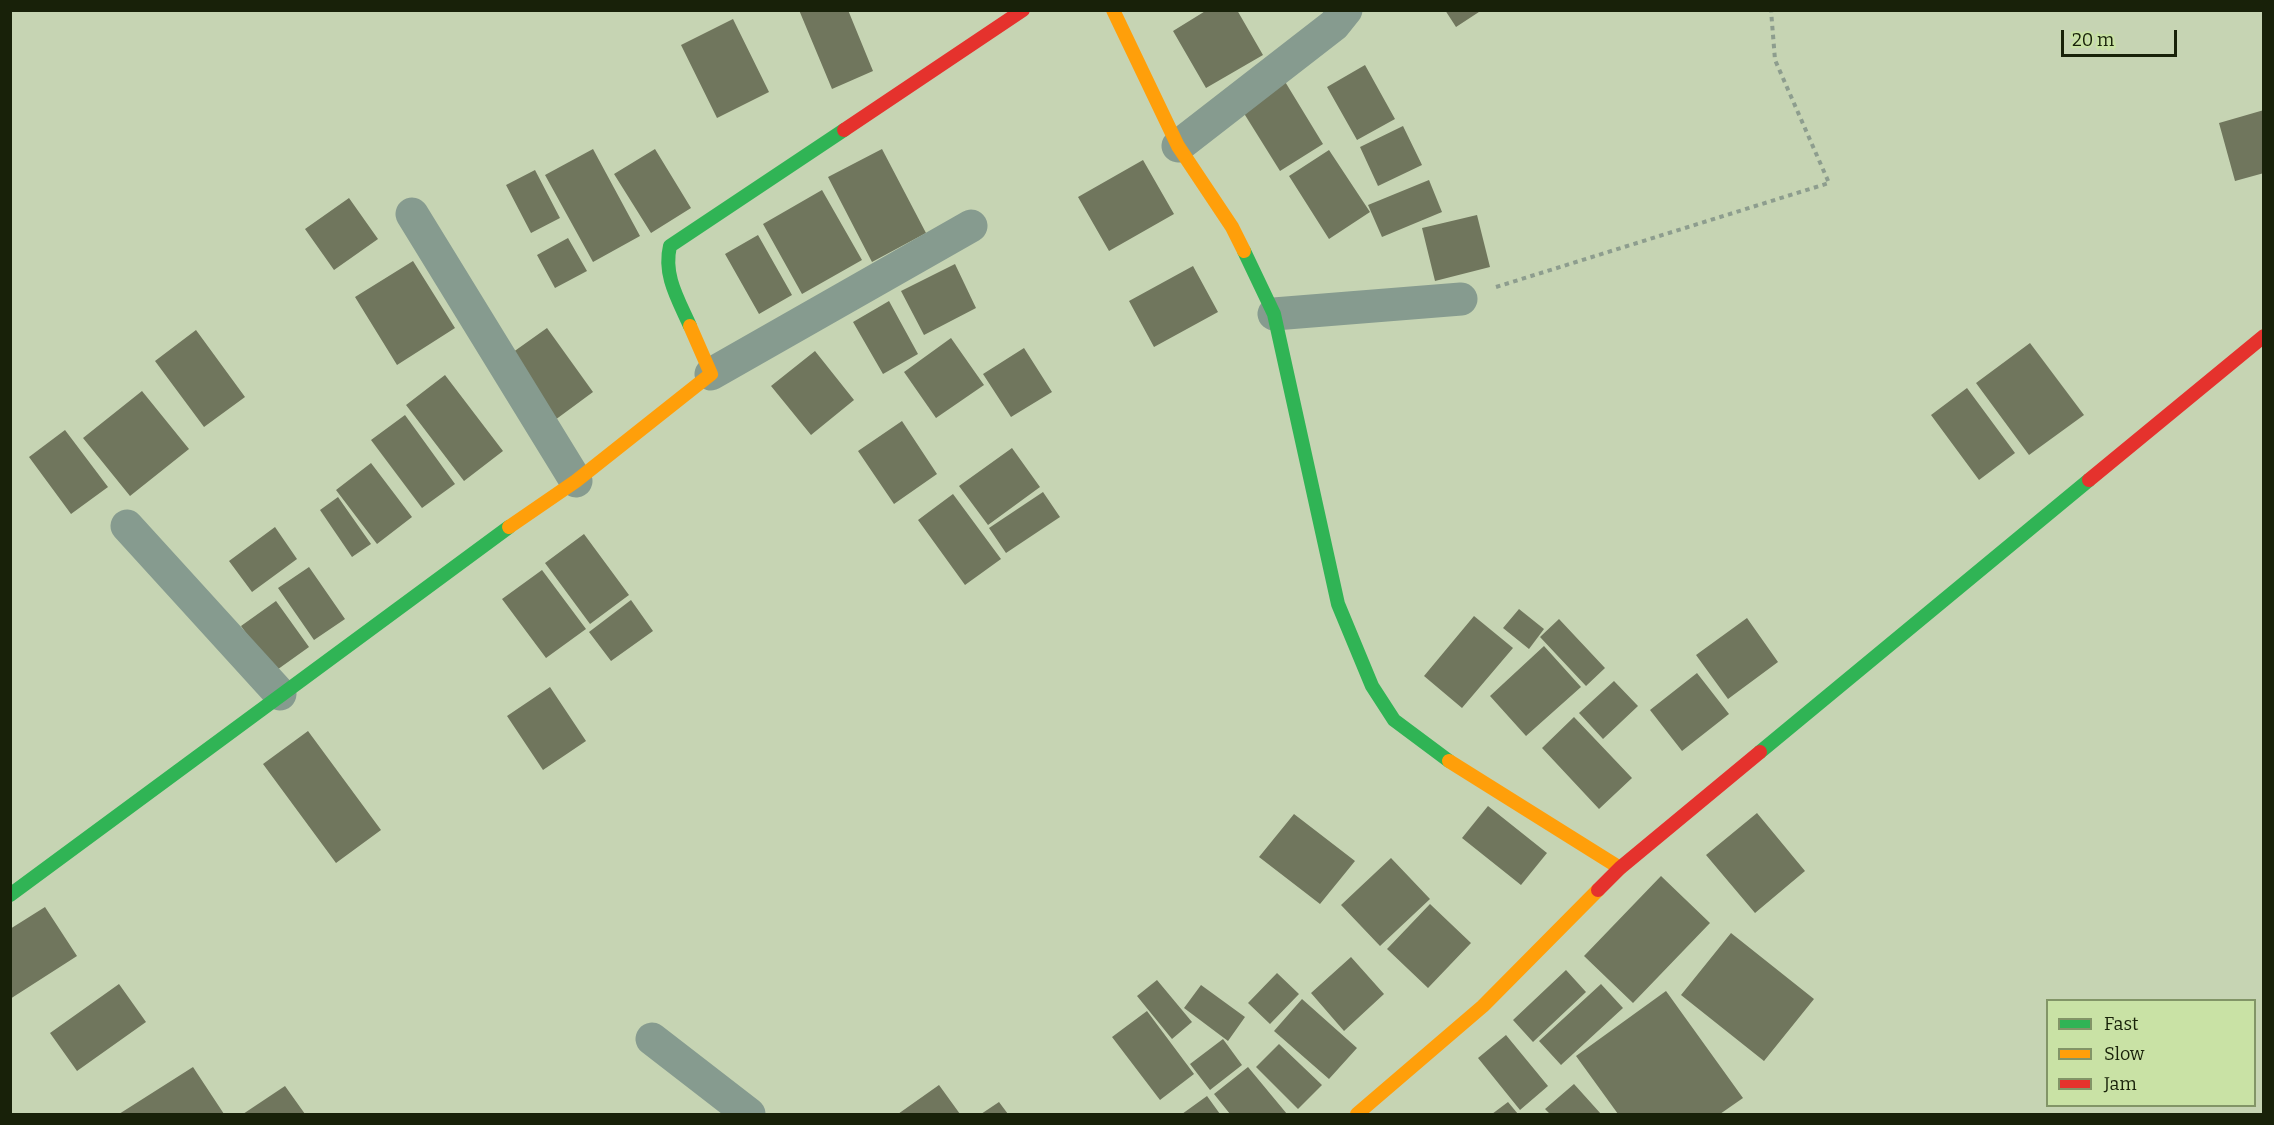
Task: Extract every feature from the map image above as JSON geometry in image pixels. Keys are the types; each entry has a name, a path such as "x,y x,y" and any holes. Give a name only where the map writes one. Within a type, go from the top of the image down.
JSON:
{"street":[{"path":"711,374 668,276 666,262 670,246 1023,10"},
{"path":"1113,10 1178,146 1232,227 1274,314 1338,604 1372,686 1394,720 1445,759 1620,868"},
{"path":"1178,146 1334,25 1346,10"},
{"path":"412,214 576,481"},
{"path":"10,895 460,560 576,481 711,374 971,226"},
{"path":"1274,314 1461,299"},
{"path":"1357,1114 1483,1006 1620,868 2264,336"},
{"path":"127,526 280,693"},
{"path":"652,1038 749,1114"}],"path":[{"path":"1461,299 1581,259 1829,183 1775,60 1772,10"}],"building":[{"path":"799,10 848,10 873,71 832,89"},
{"path":"1207,10 1237,10 1263,55 1206,88 1173,31"},
{"path":"1445,10 1482,10 1456,27"},
{"path":"733,19 769,92 717,118 681,45"},
{"path":"1365,65 1395,119 1357,140 1327,87"},
{"path":"1284,80 1323,144 1280,171 1240,107"},
{"path":"2264,110 2264,173 2235,181 2219,123"},
{"path":"1403,126 1422,165 1378,186 1360,147"},
{"path":"593,149 640,236 593,262 545,175"},
{"path":"655,149 691,208 651,233 614,174"},
{"path":"882,149 926,233 872,262 828,177"},
{"path":"1329,150 1370,212 1329,239 1289,176"},
{"path":"1143,160 1174,214 1109,251 1078,197"},
{"path":"535,170 560,218 531,233 506,185"},
{"path":"1429,180 1442,212 1382,237 1368,205"},
{"path":"822,190 862,260 802,294 763,224"},
{"path":"349,198 378,239 334,270 305,229"},
{"path":"1477,215 1490,267 1435,281 1422,228"},
{"path":"758,235 792,295 759,314 725,254"},
{"path":"568,238 587,271 555,288 537,255"},
{"path":"413,261 455,328 397,365 355,297"},
{"path":"955,264 976,308 924,335 901,291"},
{"path":"1193,266 1218,312 1154,347 1129,301"},
{"path":"889,301 918,354 883,374 853,322"},
{"path":"547,328 593,392 555,420 509,355"},
{"path":"196,330 245,397 204,427 155,361"},
{"path":"951,338 984,385 936,418 904,372"},
{"path":"2030,343 2084,415 2029,455 1976,383"},
{"path":"1024,348 1052,392 1011,417 983,374"},
{"path":"815,351 854,400 811,435 771,386"},
{"path":"445,375 503,451 464,481 406,405"},
{"path":"1967,388 2015,453 1979,480 1931,415"},
{"path":"142,391 189,449 130,496 83,438"},
{"path":"405,415 455,484 422,508 371,440"},
{"path":"902,421 937,474 894,504 858,451"},
{"path":"65,430 108,487 71,514 29,457"},
{"path":"1012,448 1040,487 988,525 959,486"},
{"path":"371,463 412,517 377,544 336,490"},
{"path":"1043,492 1060,517 1006,553 989,528"},
{"path":"953,494 1001,559 965,585 918,520"},
{"path":"338,497 371,544 352,557 320,510"},
{"path":"275,527 297,559 252,592 229,561"},
{"path":"584,534 629,595 590,624 545,563"},
{"path":"309,567 345,619 314,640 278,588"},
{"path":"542,570 586,629 546,658 502,599"},
{"path":"631,600 653,631 611,661 589,632"},
{"path":"276,601 309,647 274,672 241,626"},
{"path":"1519,609 1544,629 1529,649 1503,628"},
{"path":"1474,616 1513,648 1462,708 1424,676"},
{"path":"1747,618 1778,662 1728,699 1696,655"},
{"path":"1559,619 1605,668 1586,686 1540,637"},
{"path":"1544,646 1581,687 1526,736 1490,696"},
{"path":"1697,673 1729,714 1682,751 1650,710"},
{"path":"1614,681 1638,706 1603,739 1579,713"},
{"path":"550,687 586,741 543,770 507,716"},
{"path":"1574,717 1632,778 1599,809 1542,748"},
{"path":"308,731 381,830 336,863 263,764"},
{"path":"1488,806 1547,853 1521,885 1462,838"},
{"path":"1757,813 1805,871 1755,913 1706,855"},
{"path":"1294,814 1355,861 1320,904 1259,857"},
{"path":"1391,858 1430,899 1380,946 1341,905"},
{"path":"1661,876 1710,923 1633,1003 1584,956"},
{"path":"1430,904 1471,943 1428,988 1387,949"},
{"path":"45,907 77,956 10,999 10,929"},
{"path":"1731,933 1814,999 1764,1061 1681,995"},
{"path":"1351,957 1384,994 1344,1031 1311,993"},
{"path":"1566,970 1586,992 1533,1042 1513,1020"},
{"path":"1277,973 1299,994 1270,1024 1248,1003"},
{"path":"1157,980 1192,1022 1172,1039 1137,996"},
{"path":"119,984 146,1022 77,1071 50,1033"},
{"path":"1601,984 1623,1008 1561,1065 1539,1041"},
{"path":"1201,985 1245,1017 1228,1041 1184,1008"},
{"path":"1666,991 1743,1098 1720,1114 1618,1114 1576,1056"},
{"path":"1302,999 1357,1048 1329,1079 1274,1031"},
{"path":"1147,1011 1194,1074 1160,1100 1112,1037"},
{"path":"1506,1035 1548,1086 1520,1110 1478,1058"},
{"path":"1223,1039 1242,1065 1210,1090 1190,1064"},
{"path":"1279,1044 1322,1085 1298,1109 1256,1067"},
{"path":"193,1067 224,1114 119,1114"},
{"path":"1248,1067 1287,1114 1230,1114 1214,1094"},
{"path":"1574,1084 1601,1114 1550,1114 1545,1109"},
{"path":"939,1085 960,1114 898,1114"},
{"path":"285,1086 305,1114 243,1114"},
{"path":"1207,1096 1220,1114 1182,1114"},
{"path":"999,1102 1008,1114 981,1114"},
{"path":"1508,1102 1518,1114 1492,1114"}],"traffic: fast":[{"path":"690,326 670,277 668,267 670,246 844,130"},
{"path":"1244,251 1274,314 1338,604 1372,686 1394,720 1449,761"},
{"path":"1760,752 2089,480"},
{"path":"10,895 509,527"}],"traffic: slow":[{"path":"1113,10 1178,146 1232,227 1244,251"},
{"path":"509,527 576,481 711,374 690,326"},
{"path":"1449,761 1620,868"},
{"path":"1357,1114 1483,1006 1598,890"}],"traffic: jam":[{"path":"844,130 1023,10"},
{"path":"2089,480 2264,336"},
{"path":"1598,890 1620,868 1760,752"}]}
